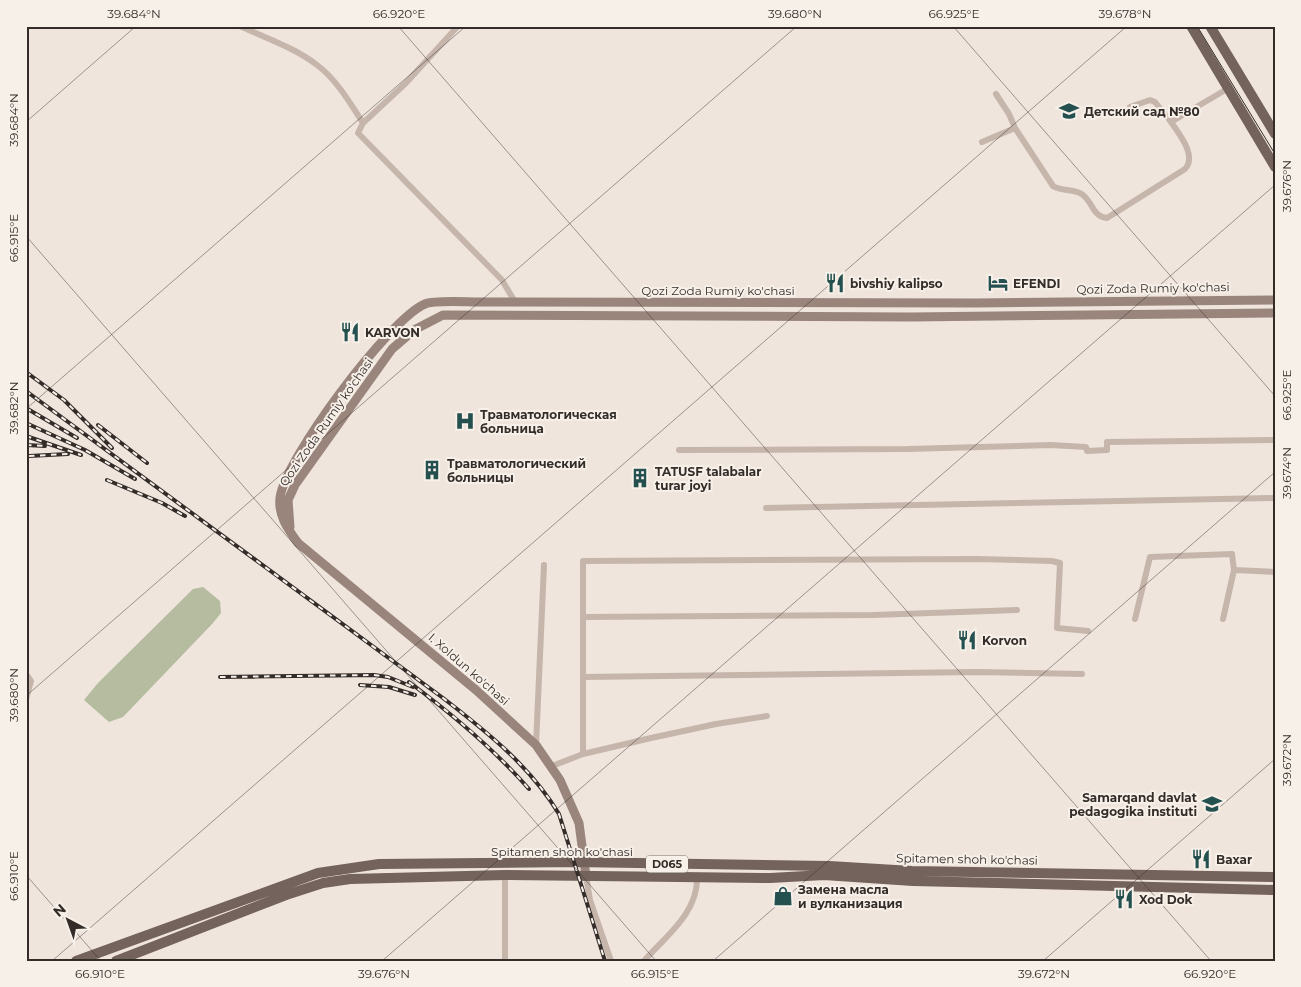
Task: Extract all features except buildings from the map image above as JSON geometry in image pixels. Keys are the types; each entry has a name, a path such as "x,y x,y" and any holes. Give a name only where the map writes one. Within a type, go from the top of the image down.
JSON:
{"main road":[{"path":"1191,26 1275,167"},
{"path":"1210,26 1275,134"},
{"name":"Spitamen shoh ko'chasi","path":"76,961 318,873 346,867 379,864 586,863 830,866 912,871 1275,877"},
{"name":"Spitamen shoh ko'chasi","path":"116,961 286,895 323,883 350,879 505,875 770,878 824,875 913,881 1275,890"}],"street":[{"path":"240,26 291,49 318,65 341,89 362,123"},
{"path":"458,26 406,83 362,123 358,133 502,280 515,302"},
{"path":"1171,122 1227,89"},
{"path":"996,94 1015,128 1053,186 1060,191 1077,192 1083,195 1101,218 1107,218 1186,169 1190,164 1191,157 1171,122 1155,102 1150,100 1130,107"},
{"path":"982,142 1015,128"},
{"name":"Qozi Zoda Rumiy ko'chasi","path":"282,515 282,490 297,456 348,384 400,322 426,304 515,302 978,304 1275,300"},
{"name":"Qozi Zoda Rumiy ko'chasi","path":"292,535 288,508 295,485 392,349 414,330 443,315 911,317 1275,313"},
{"path":"679,450 907,449 1051,444 1086,447 1087,450 1107,450 1107,442 1275,440"},
{"path":"766,508 1275,498"},
{"name":"I. Xoldun ko'chasi","path":"282,515 298,543 476,690 536,745 552,766 579,823 586,863 586,876"},
{"path":"1135,619 1150,556 1232,554 1234,570 1223,619"},
{"path":"583,754 583,562 977,559 1060,563 1057,628 1088,631"},
{"path":"536,745 544,565"},
{"path":"1234,570 1275,572"},
{"path":"583,617 873,615 1017,610"},
{"path":"583,676 978,672 1082,674"},
{"path":"26,674 31,681 26,699"},
{"path":"552,766 583,754 716,724 766,716"},
{"path":"505,875 505,961"},
{"path":"586,876 590,900 610,961"},
{"path":"644,961 668,937 694,902 698,886 697,876"}],"green space":[{"path":"203,587 220,601 221,613 123,717 109,722 84,700 98,683 193,589"}],"tram line":[{"path":"1197,26 1275,154"}],"railway":[{"path":"26,372 64,400 112,448"},
{"path":"26,391 443,698 507,751 535,780 559,814 605,961"},
{"path":"26,408 77,438"},
{"path":"26,423 85,450 135,479"},
{"path":"98,425 147,463"},
{"path":"26,436 81,455"},
{"path":"26,445 45,446"},
{"path":"29,456 68,454"},
{"path":"107,480 162,503 185,516"},
{"path":"220,677 374,675 388,677 413,687"},
{"path":"409,682 472,732 529,789"},
{"path":"360,685 389,687 415,695"}],"place":[{"name":"Детский сад №80","path":"1069,111"},
{"name":"bivshiy kalipso","path":"835,283"},
{"name":"EFENDI","path":"998,283"},
{"name":"KARVON","path":"350,332"},
{"name":"Травматологическая больница","path":"465,421"},
{"name":"Травматологический больницы","path":"432,470"},
{"name":"TATUSF talabalar turar joyi","path":"640,478"},
{"name":"Korvon","path":"967,640"},
{"name":"Samarqand davlat pedagogika instituti","path":"1212,804"},
{"name":"Baxar","path":"1201,859"},
{"name":"Замена масла и вулканизация","path":"783,896"},
{"name":"Xod Dok","path":"1124,899"}]}
